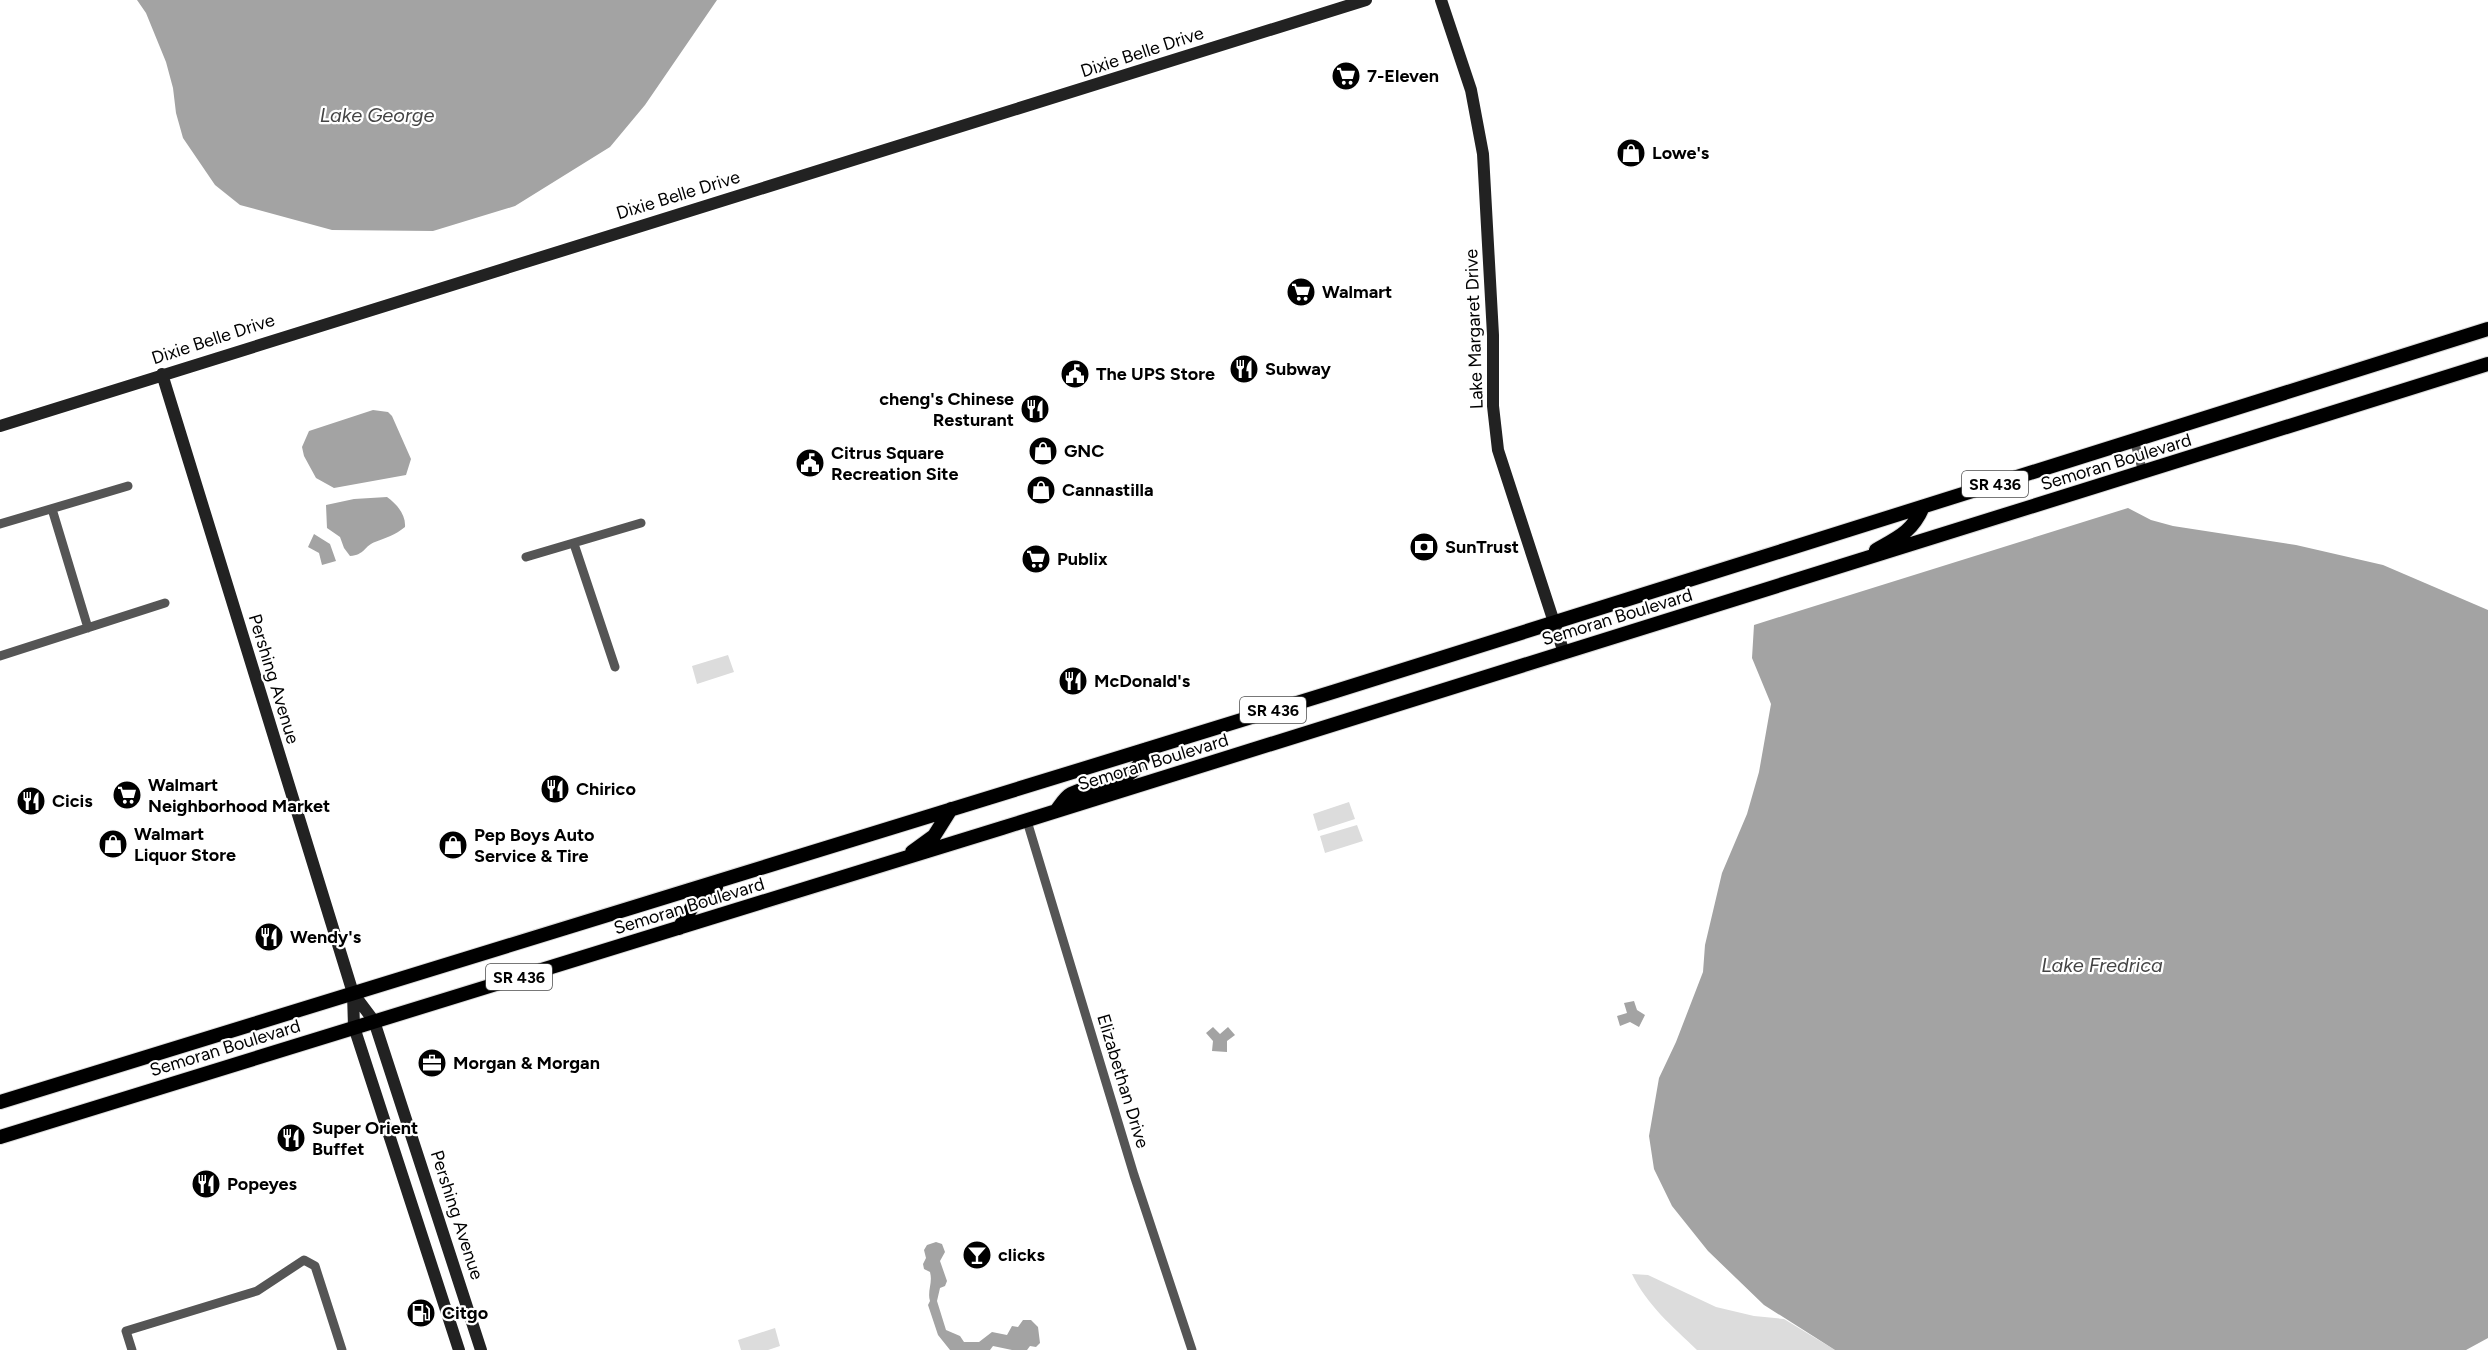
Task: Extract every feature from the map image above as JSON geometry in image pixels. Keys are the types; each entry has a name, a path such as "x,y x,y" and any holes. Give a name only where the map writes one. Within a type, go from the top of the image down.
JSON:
{"main road":[{"name":"Semoran Boulevard","path":"0,1102 1147,749 2488,329"},
{"name":"Semoran Boulevard","path":"0,1137 1027,821 2488,364"},
{"path":"1848,565 1904,535 1917,522 1923,507"},
{"path":"1056,811 1069,794 1129,775 1142,764 1147,749"},
{"path":"900,860 934,836 951,809"},
{"path":"679,928 697,899 730,877"}],"street":[{"name":"Dixie Belle Drive","path":"0,426 628,229 917,142 1366,0"},
{"name":"Lake Margaret Drive","path":"1441,0 1471,90 1483,154 1491,288 1493,406 1498,450 1564,653"},
{"name":"Pershing Avenue","path":"162,374 353,993 354,1027 459,1350"},
{"path":"2134,440 2143,472"},
{"path":"0,524 128,486"},
{"path":"52,508 88,628"},
{"path":"526,557 641,523"},
{"path":"574,544 615,667"},
{"path":"0,656 165,603"},
{"name":"Elizabethan Drive","path":"1027,821 1131,1164 1192,1350"},
{"name":"Pershing Avenue","path":"353,993 374,1021 482,1350"},
{"path":"132,1350 126,1331 257,1291 304,1260 315,1266 342,1350"}],"shaded area":[{"path":"728,655 734,672 697,684 692,666"},
{"path":"1349,802 1355,819 1318,831 1313,814"},
{"path":"1357,825 1363,841 1325,853 1320,836"},
{"path":"1632,1274 1648,1275 1716,1307 1754,1316 1784,1319 1835,1350 1697,1350 1669,1324 1645,1296"},
{"path":"775,1328 780,1346 768,1350 741,1350 738,1340"}],"water":[{"name":"Lake George","path":"137,0 717,0 645,105 610,147 515,206 433,231 332,230 240,205 215,185 183,138 166,62 146,13"},
{"path":"373,410 388,412 392,416 411,459 406,475 334,488 316,478 304,456 302,447 309,431"},
{"path":"387,497 400,510 405,527 371,544 359,554 350,556 340,537 327,528 326,505 354,499"},
{"name":"Lake Fredrica","path":"2128,508 2151,520 2173,526 2296,545 2383,565 2488,610 2488,1338 2466,1350 1835,1350 1764,1305 1708,1251 1672,1206 1654,1169 1649,1136 1659,1078 1676,1042 1703,972 1705,945 1722,873 1747,814 1759,772 1771,704 1752,658 1754,625"},
{"path":"314,534 330,544 336,561 322,565 319,553 308,547"},
{"path":"1634,1001 1637,1010 1645,1015 1639,1027 1630,1022 1620,1026 1617,1016 1627,1013 1624,1003"},
{"path":"1213,1027 1220,1034 1228,1027 1235,1035 1227,1041 1227,1052 1212,1051 1213,1041 1206,1033"},
{"path":"936,1242 942,1244 945,1252 940,1261 947,1281 945,1286 940,1288 937,1301 946,1330 960,1336 964,1342 979,1342 992,1332 1007,1335 1012,1326 1018,1327 1023,1320 1031,1320 1038,1327 1040,1343 1036,1347 1030,1346 1027,1350 993,1346 990,1350 950,1350 938,1335 928,1305 931,1276 930,1272 924,1269 923,1264 926,1258 924,1250 927,1245"}],"place":[{"name":"7-Eleven","path":"1346,76"},
{"name":"Lowe's","path":"1631,153"},
{"name":"Walmart","path":"1301,292"},
{"name":"Subway","path":"1244,369"},
{"name":"The UPS Store","path":"1075,374"},
{"name":"cheng's Chinese Resturant","path":"1035,409"},
{"name":"GNC","path":"1043,451"},
{"name":"Citrus Square Recreation Site","path":"810,463"},
{"name":"Cannastilla","path":"1041,490"},
{"name":"SunTrust","path":"1424,547"},
{"name":"Publix","path":"1036,559"},
{"name":"McDonald's","path":"1073,681"},
{"name":"Chirico","path":"555,789"},
{"name":"Walmart Neighborhood Market","path":"127,795"},
{"name":"Cicis","path":"31,801"},
{"name":"Walmart Liquor Store","path":"113,844"},
{"name":"Pep Boys Auto Service & Tire","path":"453,845"},
{"name":"Wendy's","path":"269,937"},
{"name":"Morgan & Morgan","path":"432,1063"},
{"name":"Super Orient Buffet","path":"291,1138"},
{"name":"Popeyes","path":"206,1184"},
{"name":"clicks","path":"977,1255"},
{"name":"Citgo","path":"421,1313"}]}
